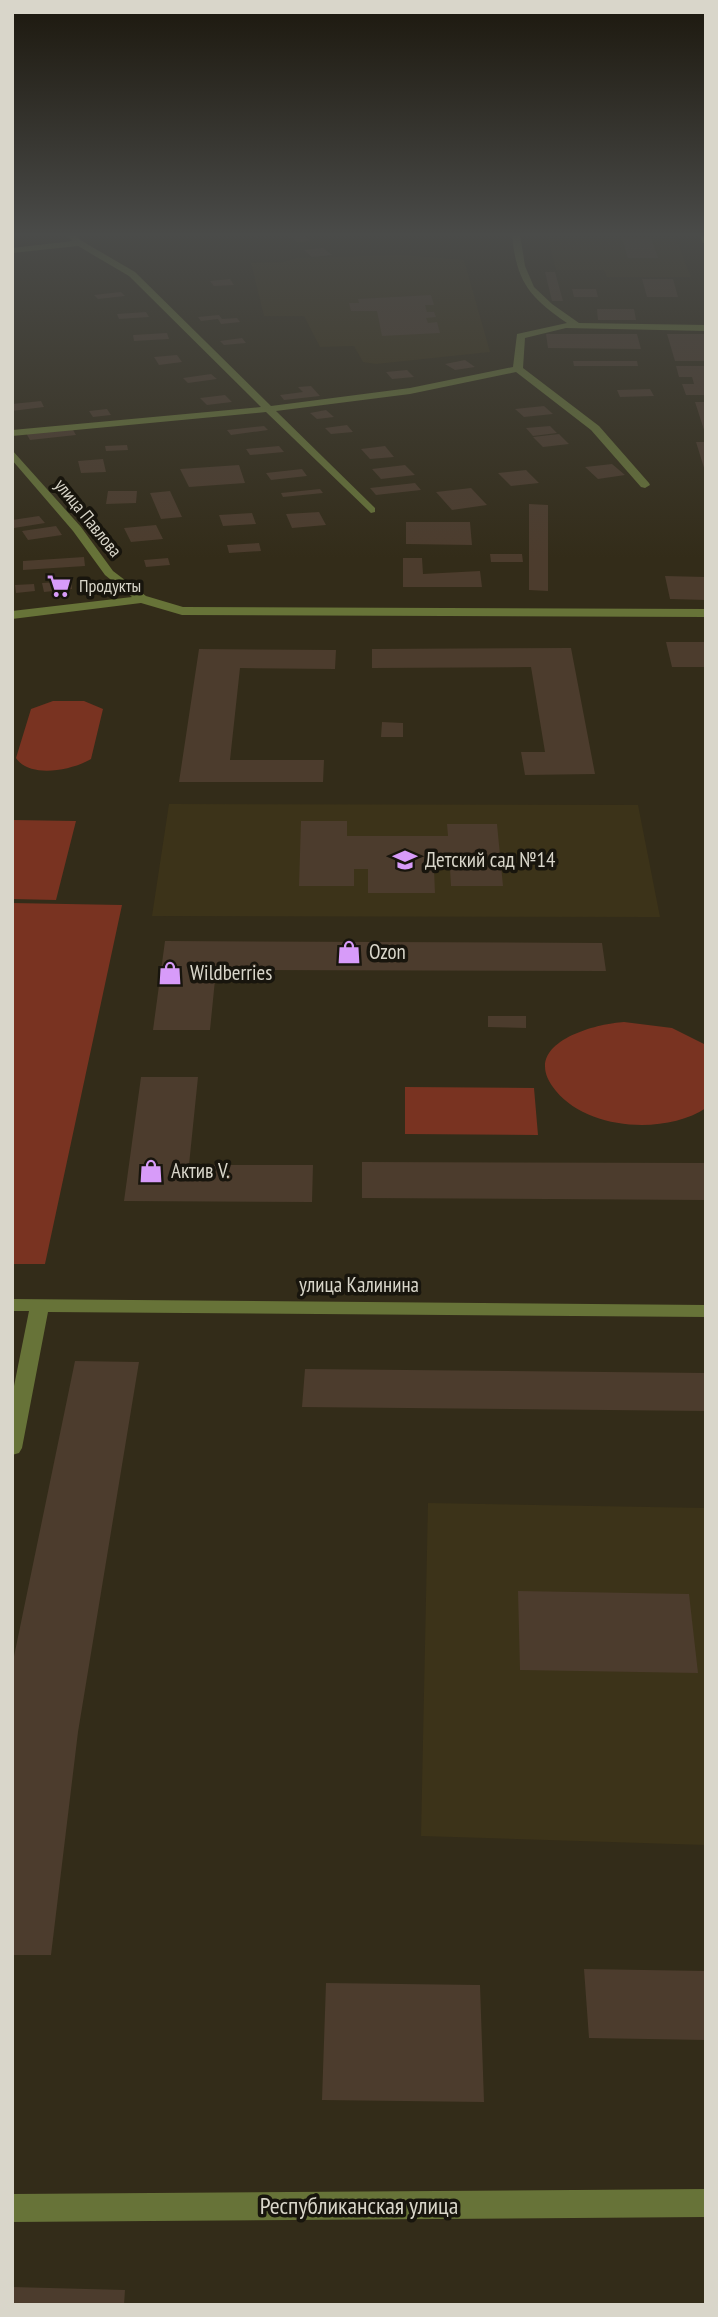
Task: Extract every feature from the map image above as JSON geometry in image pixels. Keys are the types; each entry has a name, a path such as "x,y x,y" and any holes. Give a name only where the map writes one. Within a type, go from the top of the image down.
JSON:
{"street":[{"path":"201,342 370,510"},
{"path":"518,369 520,342"},
{"path":"12,433 268,409 411,391 518,369 595,428 645,485"},
{"name":"улица Павлова","path":"12,453 77,529 109,573 142,599"},
{"path":"12,615 142,599 182,611 706,613"},
{"name":"улица Калинина","path":"12,1305 706,1311"},
{"path":"12,1448 40,1305"},
{"name":"Республиканская улица","path":"12,2208 706,2203"}],"shaded area":[{"path":"317,342 487,342 490,352 376,364 363,362 354,346 320,347"},
{"path":"53,701 84,701 103,709 91,759 52,771 31,769 16,758 31,709"},
{"name":"Детский сад №14","path":"169,804 638,805 660,917 152,916"},
{"path":"12,820 76,821 56,900 12,899"},
{"path":"12,903 122,905 45,1264 12,1264"},
{"path":"624,1022 672,1028 706,1045 706,1108 689,1117 670,1122 628,1124 587,1114 556,1091 546,1075 546,1061 552,1049 563,1040 594,1027"},
{"path":"405,1087 534,1088 538,1135 405,1134"},
{"path":"428,1503 706,1508 706,1845 421,1836"}],"building":[{"path":"221,342 246,343 224,345"},
{"path":"547,342 639,342 641,349 548,348"},
{"path":"669,342 706,342 706,361 675,361"},
{"path":"177,355 182,362 159,365 154,357"},
{"path":"465,360 475,367 455,370 445,364"},
{"path":"573,361 637,361 638,366 574,366"},
{"path":"676,366 706,366 706,395 686,395 682,384 694,384 692,377 679,377"},
{"path":"407,370 414,377 392,379 386,372"},
{"path":"211,374 217,379 188,383 183,378"},
{"path":"311,386 320,396 284,400 280,395 303,392 298,387"},
{"path":"650,389 654,396 620,397 617,390"},
{"path":"225,395 232,402 207,405 200,398"},
{"path":"41,401 44,407 12,411 12,404"},
{"path":"695,402 706,402 706,433 705,433"},
{"path":"544,406 553,414 524,417 515,409"},
{"path":"107,409 111,415 93,417 89,411"},
{"path":"326,410 334,417 317,419 310,413"},
{"path":"347,425 353,432 331,434 325,428"},
{"path":"264,426 268,430 231,435 227,430"},
{"path":"550,426 557,433 533,436 526,428"},
{"path":"72,428 76,435 30,440 26,433"},
{"path":"559,434 569,444 543,447 533,437"},
{"path":"696,442 706,442 706,471 705,471"},
{"path":"127,445 128,450 106,451 105,446"},
{"path":"279,446 284,452 250,455 246,449"},
{"path":"385,446 394,457 370,459 361,449"},
{"path":"103,459 106,472 81,473 78,461"},
{"path":"612,464 625,475 598,479 585,467"},
{"path":"239,465 245,483 189,487 180,469"},
{"path":"405,465 415,475 381,479 372,469"},
{"path":"302,469 307,476 271,480 266,473"},
{"path":"526,470 539,483 511,486 498,473"},
{"path":"415,483 421,490 376,495 370,488"},
{"path":"471,488 487,505 452,510 436,492"},
{"path":"320,489 323,493 283,497 281,493"},
{"path":"108,491 137,491 136,503 106,504"},
{"path":"170,491 182,517 161,519 150,493"},
{"path":"529,504 548,505 548,591 529,590"},
{"path":"319,512 326,525 292,528 286,514"},
{"path":"252,513 256,524 223,526 219,515"},
{"path":"39,516 45,523 14,528 12,525 12,520"},
{"path":"406,522 470,522 472,545 406,544"},
{"path":"156,525 163,539 131,542 124,528"},
{"path":"56,526 62,535 28,540 22,531"},
{"path":"259,543 261,551 229,553 227,545"},
{"path":"490,554 522,554 523,562 491,562"},
{"path":"84,557 85,566 23,570 23,561"},
{"path":"168,558 170,565 146,567 144,560"},
{"path":"403,558 422,558 423,574 480,571 482,587 403,587"},
{"path":"665,576 706,577 706,600 670,599"},
{"path":"71,581 72,589 44,592 42,583"},
{"path":"34,584 35,591 16,593 15,585"},
{"path":"666,642 706,642 706,667 672,667"},
{"path":"571,648 595,774 525,775 521,752 545,752 531,667 372,668 372,649"},
{"path":"199,649 336,650 335,669 240,668 230,760 324,760 323,782 179,782"},
{"path":"382,722 403,723 403,737 381,737"},
{"path":"301,821 347,821 347,836 448,836 447,824 497,824 503,886 451,886 450,869 434,869 435,893 368,893 368,869 354,869 354,886 299,886"},
{"path":"165,941 602,943 606,971 216,970 210,1030 153,1030"},
{"path":"488,1016 526,1016 526,1028 488,1027"},
{"path":"141,1077 198,1077 189,1165 313,1165 312,1202 124,1201"},
{"path":"362,1162 706,1163 706,1200 362,1198"},
{"path":"75,1361 139,1362 78,1732 51,1955 12,1955 12,1666"},
{"path":"305,1369 706,1373 706,1411 302,1407"},
{"path":"518,1591 689,1594 698,1673 520,1670"},
{"path":"584,1969 706,1971 706,2040 589,2038"},
{"path":"326,1983 480,1985 484,2102 322,2100"},
{"path":"12,2287 125,2290 124,2305 12,2305"}],"place":[{"name":"Продукты","path":"59,586"},
{"name":"Детский сад №14","path":"405,860"},
{"name":"Ozon","path":"349,952"},
{"name":"Wildberries","path":"170,973"},
{"name":"Актив V.","path":"151,1171"}]}
